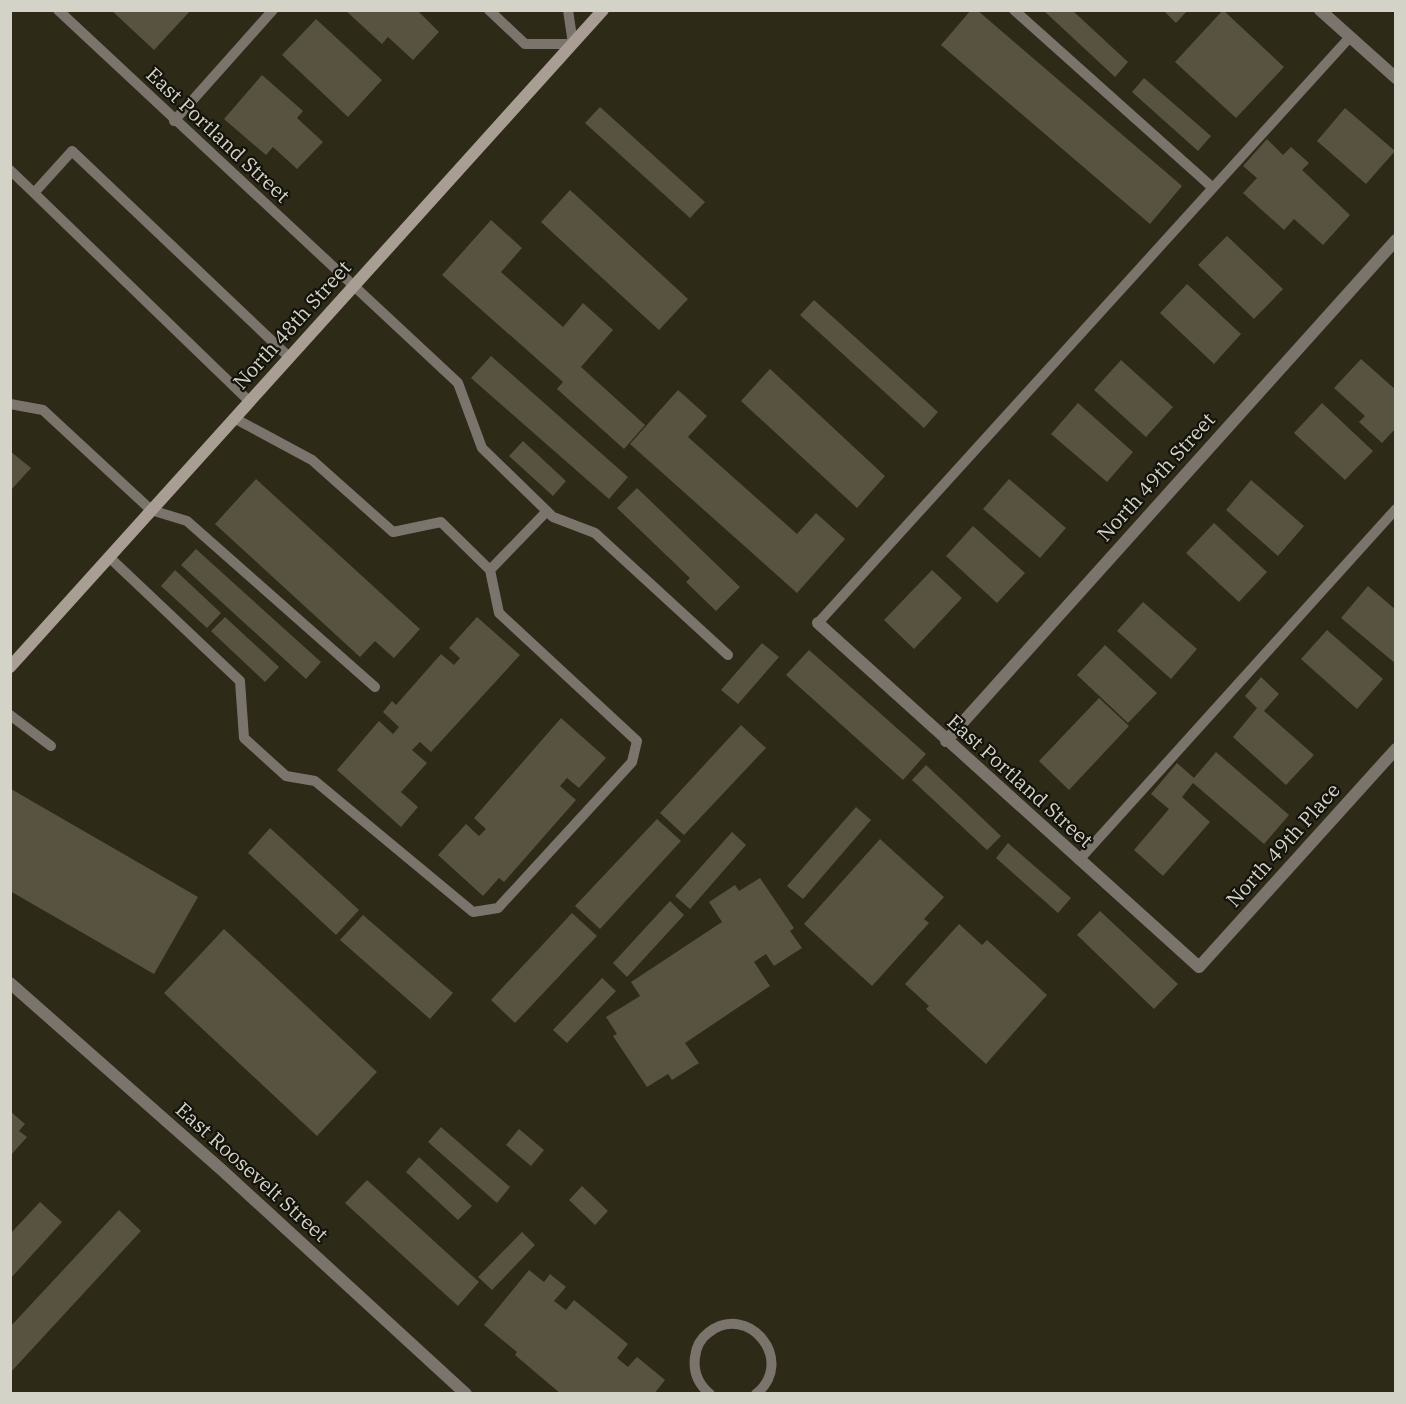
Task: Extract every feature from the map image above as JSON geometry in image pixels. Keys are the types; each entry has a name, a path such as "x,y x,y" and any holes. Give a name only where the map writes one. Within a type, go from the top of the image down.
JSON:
{"street":[{"name":"North 48th Street","path":"10,666 603,10"},
{"path":"1320,10 1395,78"},
{"name":"North 49th Street","path":"946,741 1395,240"},
{"name":"East Portland Street","path":"818,623 946,741 1199,967"},
{"name":"North 49th Place","path":"1199,967 1395,749"},
{"name":"East Roosevelt Street","path":"10,983 223,1171 466,1394"}],"lane":[{"name":"East Portland Street","path":"58,10 352,287 458,383 482,448 553,517 595,533 728,655"},
{"path":"174,121 273,10"},
{"path":"489,10 525,44 573,44 568,10"},
{"path":"1014,10 1212,188"},
{"path":"818,623 1350,37"},
{"path":"34,194 72,151 289,357"},
{"path":"10,170 249,401"},
{"path":"10,404 43,410 151,510 187,521 375,687"},
{"path":"109,557 240,681 244,738 286,776 315,781 473,912 498,908 632,762 637,741 499,613 490,570 441,522 393,532 312,460 234,418"},
{"path":"1079,860 1395,509"},
{"path":"490,570 547,511"},
{"path":"10,715 51,746"},
{"path":"710,1394 698,1380 694,1365 695,1350 709,1332 730,1323 745,1325 759,1333 768,1345 772,1360 770,1375 763,1388 756,1394"}],"building":[{"path":"111,10 191,10 154,50"},
{"path":"345,10 417,10 439,32 413,60 388,37 382,44"},
{"path":"971,10 977,10 1182,186 1150,224 941,45"},
{"path":"1043,10 1072,10 1128,62 1115,77"},
{"path":"1163,10 1188,10 1176,23"},
{"path":"1223,10 1284,67 1236,118 1175,62"},
{"path":"316,19 382,80 348,117 282,55"},
{"path":"262,75 303,111 297,118 323,142 297,169 273,147 266,155 224,119"},
{"path":"1144,78 1211,136 1198,151 1132,92"},
{"path":"600,107 705,202 690,218 585,123"},
{"path":"1345,108 1395,151 1366,184 1317,141"},
{"path":"1267,139 1283,155 1291,147 1309,163 1302,170 1350,215 1323,245 1294,219 1284,230 1243,193 1257,178 1243,166"},
{"path":"570,190 688,299 659,330 541,222"},
{"path":"491,220 522,248 501,272 563,327 583,303 613,330 581,367 645,425 624,449 557,389 563,382 442,275"},
{"path":"1227,236 1283,289 1254,319 1198,265"},
{"path":"1187,284 1241,334 1214,364 1160,313"},
{"path":"814,300 938,412 924,428 800,315"},
{"path":"491,356 628,477 609,499 471,378"},
{"path":"1361,359 1396,390 1396,428 1382,443 1359,422 1365,416 1334,388"},
{"path":"1121,360 1173,407 1146,437 1094,390"},
{"path":"770,369 885,476 857,508 741,401"},
{"path":"678,390 707,416 688,437 797,534 816,513 845,539 797,593 630,444"},
{"path":"1078,403 1133,452 1107,482 1051,434"},
{"path":"1322,403 1373,451 1345,480 1294,433"},
{"path":"523,441 566,481 553,496 509,456"},
{"path":"10,451 31,468 10,491"},
{"path":"256,479 420,629 394,658 375,641 360,657 215,524"},
{"path":"1009,479 1066,528 1040,558 983,509"},
{"path":"1251,480 1304,526 1278,556 1226,510"},
{"path":"637,488 740,587 716,611 686,582 690,578 617,508"},
{"path":"1214,523 1267,572 1239,602 1186,553"},
{"path":"973,526 1025,573 997,603 946,556"},
{"path":"196,549 321,662 306,679 181,565"},
{"path":"175,570 221,613 207,628 161,586"},
{"path":"932,570 962,598 914,649 884,620"},
{"path":"1368,586 1396,610 1396,664 1341,618"},
{"path":"1143,602 1197,649 1171,679 1117,631"},
{"path":"225,617 279,667 265,682 211,631"},
{"path":"477,617 520,655 431,752 420,742 412,750 427,763 401,792 418,807 401,827 337,770 379,721 393,734 399,727 383,712 392,701 396,705 441,654 454,665 460,658 449,648"},
{"path":"1327,630 1383,679 1357,709 1301,659"},
{"path":"762,643 779,657 738,704 721,690"},
{"path":"1105,645 1157,693 1128,723 1077,675"},
{"path":"809,650 926,754 903,780 786,675"},
{"path":"1261,677 1279,694 1264,711 1314,755 1286,785 1233,737 1257,708 1245,696"},
{"path":"1099,698 1129,726 1069,790 1039,761"},
{"path":"561,718 606,758 579,788 567,778 560,786 576,800 504,882 499,878 483,896 438,855 466,824 479,836 486,829 474,818"},
{"path":"741,725 766,748 684,835 660,813"},
{"path":"1216,752 1289,815 1264,844 1193,783 1182,797 1210,822 1163,876 1134,850 1169,809 1151,794 1177,763 1194,778"},
{"path":"926,765 1001,836 987,850 912,780"},
{"path":"11,789 198,897 154,974 10,891"},
{"path":"856,807 871,820 803,899 787,886"},
{"path":"657,819 681,841 600,929 575,906"},
{"path":"270,828 359,910 336,935 248,853"},
{"path":"732,832 746,845 690,909 675,896"},
{"path":"880,839 944,897 924,919 929,923 872,986 804,924"},
{"path":"1008,843 1071,898 1058,913 996,858"},
{"path":"760,878 794,928 790,931 802,948 774,966 766,954 754,962 770,986 685,1043 699,1063 672,1080 668,1074 647,1087 613,1036 617,1034 606,1017 640,996 631,982 722,922 709,902 735,885 739,891"},
{"path":"670,901 684,915 627,977 613,963"},
{"path":"1100,911 1178,984 1154,1009 1077,935"},
{"path":"572,913 597,936 515,1023 491,1000"},
{"path":"363,915 453,993 430,1019 340,940"},
{"path":"959,924 982,945 987,940 1047,995 986,1064 926,1009 929,1006 905,984"},
{"path":"224,929 377,1072 317,1136 164,993"},
{"path":"602,978 616,991 567,1043 553,1030"},
{"path":"10,1111 25,1124 19,1131 27,1137 10,1156"},
{"path":"441,1127 510,1187 497,1203 428,1142"},
{"path":"519,1129 544,1150 531,1166 506,1145"},
{"path":"419,1157 472,1206 458,1220 406,1172"},
{"path":"367,1180 479,1282 458,1306 345,1203"},
{"path":"582,1186 608,1211 595,1225 569,1200"},
{"path":"40,1202 62,1222 10,1279 10,1234"},
{"path":"119,1210 141,1231 10,1373 10,1327"},
{"path":"522,1232 535,1245 492,1290 478,1277"},
{"path":"529,1270 544,1282 550,1274 566,1287 554,1301 566,1310 574,1300 628,1344 617,1358 628,1367 637,1357 665,1380 654,1394 561,1394 515,1355 517,1352 484,1325"}]}
